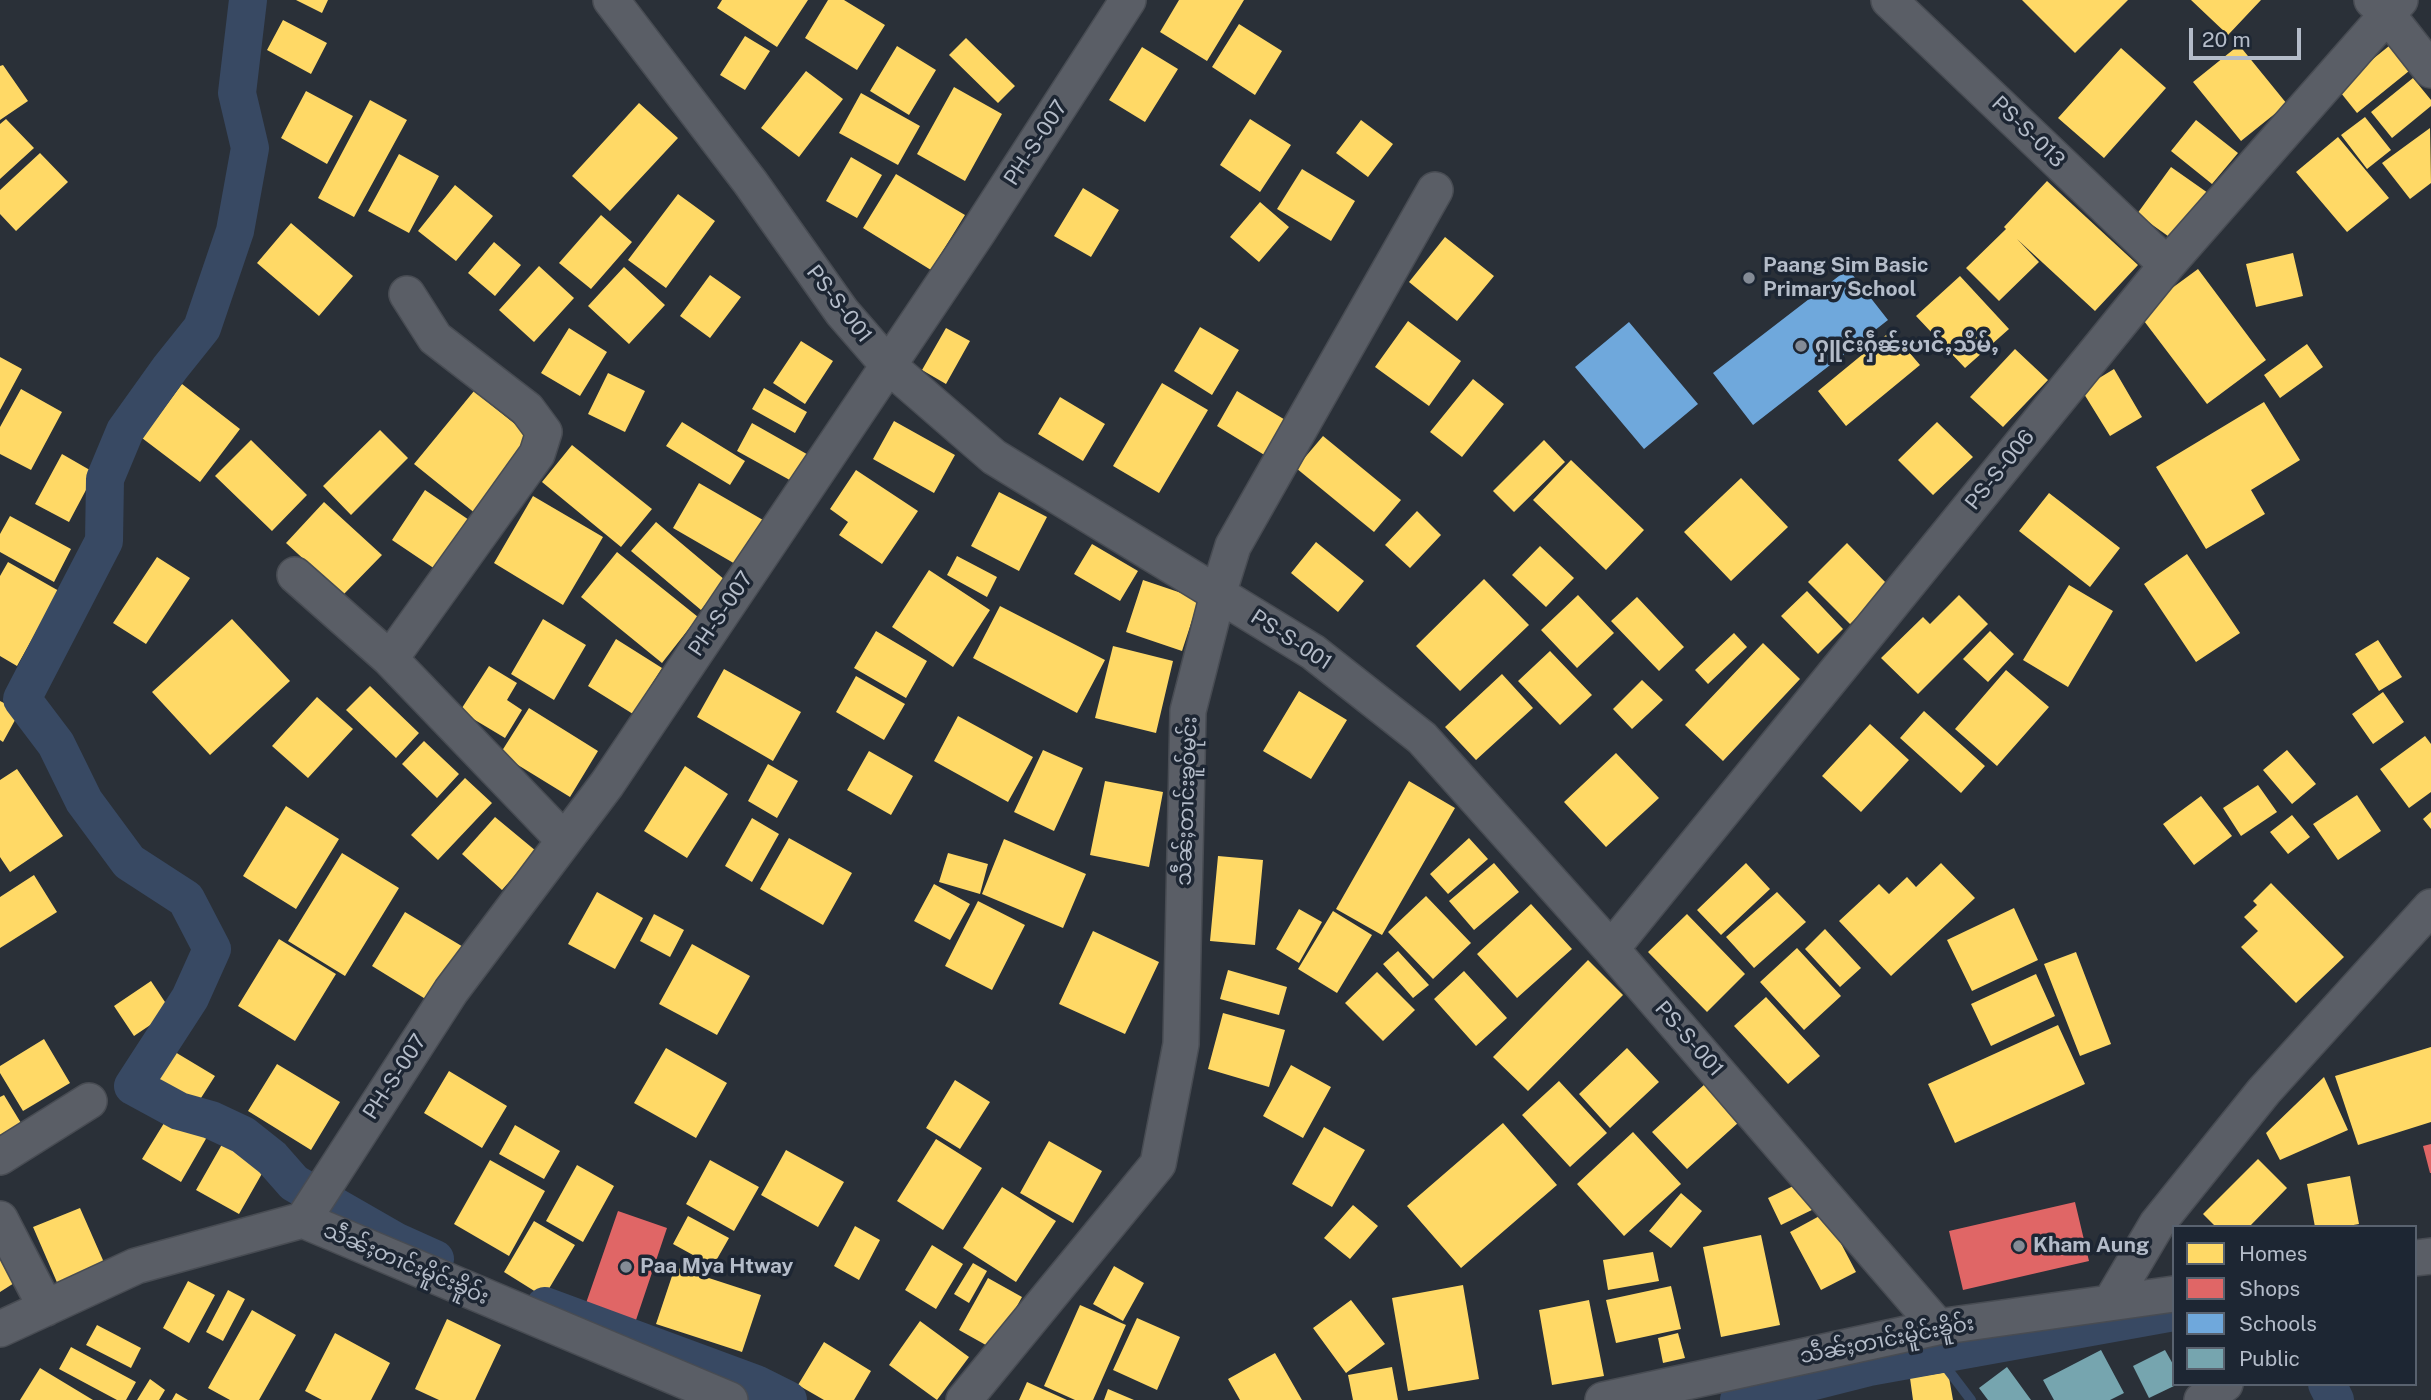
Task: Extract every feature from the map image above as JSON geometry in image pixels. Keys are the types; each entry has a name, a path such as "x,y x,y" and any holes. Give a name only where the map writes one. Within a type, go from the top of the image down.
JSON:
{"street":[{"name":"PS-S-001","path":"611,0 750,182 842,312 889,366 994,457 1313,652 1422,738 1611,949 1938,1327"},
{"name":"PH-S-007","path":"315,1202 451,991 607,784 889,366 1128,0"},
{"name":"PS-S-013","path":"1889,0 2167,265"},
{"name":"PS-S-006","path":"1611,949 2167,265 2386,5"},
{"path":"2386,5 2431,70"},
{"name":"သဵၼ်ႈတၢင်းၶူဝ်မုင်း","path":"964,1400 1158,1164 1181,1044 1188,711 1219,594 1233,546 1435,190"},
{"path":"390,659 537,454 544,432 527,409 435,338 407,294"},
{"path":"295,575 390,659 564,840"},
{"path":"2111,1303 2157,1224 2264,1091 2431,906"},
{"path":"0,1157 89,1101"},
{"name":"သဵၼ်ႈတၢင်းမိူင်းၶိူဝ်း","path":"0,1329 135,1266 315,1202 730,1400"},
{"path":"0,1219 46,1308"},
{"name":"သဵၼ်ႈတၢင်းမိူင်းၶိူဝ်း","path":"1603,1400 1938,1327 2172,1294"},
{"path":"2202,1400 2222,1386"}],"building: Homes":[{"path":"296,0 328,0 322,13"},
{"path":"722,0 808,0 777,47 717,8"},
{"path":"828,0 844,0 885,25 857,70 805,38"},
{"path":"1179,0 1244,0 1207,61 1160,32"},
{"path":"2022,0 2128,0 2075,53"},
{"path":"2191,0 2261,0 2228,35"},
{"path":"283,20 327,43 311,74 267,50"},
{"path":"1239,24 1282,51 1255,95 1212,67"},
{"path":"745,36 770,51 745,90 720,75"},
{"path":"966,38 1015,86 998,103 949,55"},
{"path":"2239,45 2287,104 2241,141 2193,82"},
{"path":"897,46 936,70 909,115 870,91"},
{"path":"2389,46 2409,71 2357,113 2337,88"},
{"path":"1142,47 1178,69 1145,122 1109,100"},
{"path":"2121,48 2166,88 2104,158 2058,118"},
{"path":"3,65 28,101 0,120 0,66"},
{"path":"806,71 843,99 799,157 761,128"},
{"path":"2413,78 2431,100 2431,106 2392,138 2371,112"},
{"path":"954,87 1002,114 965,181 917,154"},
{"path":"306,91 353,116 327,164 281,138"},
{"path":"861,93 920,126 898,165 839,133"},
{"path":"370,100 407,120 354,217 318,198"},
{"path":"639,103 678,138 610,211 572,176"},
{"path":"2365,117 2391,150 2367,169 2341,135"},
{"path":"6,119 34,148 0,179 0,124"},
{"path":"1250,119 1291,145 1260,192 1220,165"},
{"path":"1361,120 1393,144 1368,177 1336,153"},
{"path":"2196,120 2238,153 2212,184 2171,151"},
{"path":"2430,128 2431,183 2410,199 2382,163"},
{"path":"2338,137 2389,198 2347,232 2296,172"},
{"path":"40,153 68,182 16,231 0,214 0,190"},
{"path":"399,154 439,176 409,233 368,211"},
{"path":"851,157 882,175 857,218 826,201"},
{"path":"2171,167 2208,193 2175,241 2137,214"},
{"path":"1302,169 1355,201 1331,241 1277,209"},
{"path":"896,174 965,215 931,270 863,228"},
{"path":"2047,181 2138,265 2095,311 2017,239 2039,262 1999,301 1966,268 2006,229 2004,227"},
{"path":"455,185 493,216 456,261 418,231"},
{"path":"1083,188 1119,210 1091,257 1054,236"},
{"path":"678,194 715,221 666,288 628,260"},
{"path":"1260,202 1289,227 1259,262 1230,237"},
{"path":"601,215 632,242 591,289 559,263"},
{"path":"291,223 353,276 319,316 257,263"},
{"path":"1445,237 1494,276 1457,321 1409,282"},
{"path":"494,242 521,265 495,296 468,273"},
{"path":"2293,253 2303,296 2256,307 2246,264"},
{"path":"539,266 574,298 534,342 499,310"},
{"path":"624,267 665,305 629,344 588,306"},
{"path":"2198,269 2266,360 2207,404 2138,313"},
{"path":"710,275 741,297 710,338 680,316"},
{"path":"1960,276 2009,329 1965,368 1916,316"},
{"path":"1408,321 1461,361 1429,406 1375,367"},
{"path":"1200,327 1239,350 1212,395 1174,371"},
{"path":"569,328 607,352 580,396 541,373"},
{"path":"946,328 970,341 946,384 922,370"},
{"path":"1891,331 1920,365 1846,426 1818,391"},
{"path":"801,341 833,361 805,404 773,383"},
{"path":"2307,344 2323,367 2280,398 2264,375"},
{"path":"2015,349 2048,380 2003,427 1970,397"},
{"path":"0,357 22,369 0,410"},
{"path":"2114,369 2142,417 2110,436 2081,389"},
{"path":"608,373 645,391 625,432 588,414"},
{"path":"1473,379 1504,404 1462,457 1430,432"},
{"path":"1162,383 1208,410 1159,493 1113,466"},
{"path":"182,384 240,429 200,482 142,438"},
{"path":"764,388 807,412 795,433 752,409"},
{"path":"21,389 62,412 31,470 0,454 0,427"},
{"path":"474,391 536,441 476,514 414,464"},
{"path":"1237,391 1287,421 1266,456 1217,426"},
{"path":"1060,397 1105,424 1083,461 1038,434"},
{"path":"2264,402 2300,460 2251,490 2265,514 2206,549 2156,467"},
{"path":"894,421 955,455 934,493 873,459"},
{"path":"682,422 745,461 730,485 666,446"},
{"path":"1937,422 1973,457 1933,495 1898,460"},
{"path":"752,423 812,457 797,484 737,451"},
{"path":"380,430 408,458 351,515 323,486"},
{"path":"1323,436 1401,500 1374,532 1296,468"},
{"path":"251,440 307,495 272,531 215,476"},
{"path":"1544,440 1565,462 1514,512 1493,491"},
{"path":"572,445 652,509 621,547 542,482"},
{"path":"62,454 95,473 69,522 35,504"},
{"path":"1571,460 1644,530 1606,570 1533,500"},
{"path":"856,470 918,511 882,564 839,535 848,522 830,509"},
{"path":"1741,478 1788,527 1731,581 1684,532"},
{"path":"699,483 763,520 737,565 673,528"},
{"path":"425,490 472,522 438,571 392,540"},
{"path":"999,492 1047,517 1019,571 971,546"},
{"path":"2049,493 2120,548 2090,587 2019,531"},
{"path":"533,496 603,537 563,605 494,563"},
{"path":"324,502 382,555 343,595 286,543"},
{"path":"1417,511 1441,535 1410,568 1385,545"},
{"path":"10,516 71,549 54,582 0,552 0,534"},
{"path":"656,522 725,580 701,610 631,551"},
{"path":"1316,542 1364,581 1338,612 1291,573"},
{"path":"1847,543 1889,586 1850,624 1808,582"},
{"path":"1092,544 1138,571 1120,601 1074,574"},
{"path":"1540,546 1574,578 1546,607 1512,575"},
{"path":"617,552 698,617 662,663 581,597"},
{"path":"2187,554 2240,633 2196,662 2144,584"},
{"path":"957,556 997,577 987,597 947,575"},
{"path":"157,557 190,578 146,644 113,623"},
{"path":"8,562 59,591 17,666 0,656 0,576"},
{"path":"929,570 990,610 953,667 892,627"},
{"path":"1484,579 1529,625 1460,691 1416,646"},
{"path":"1143,580 1199,599 1182,651 1126,632"},
{"path":"2069,585 2113,611 2068,687 2023,660"},
{"path":"1807,591 1843,629 1818,654 1781,616"},
{"path":"1578,595 1614,633 1577,668 1541,630"},
{"path":"1959,595 1988,624 1918,694 1881,658 1923,617 1930,624"},
{"path":"1637,597 1684,647 1659,671 1611,621"},
{"path":"1000,606 1105,660 1077,713 973,658"},
{"path":"232,619 290,681 210,755 152,692"},
{"path":"543,619 586,645 554,700 511,674"},
{"path":"876,631 927,661 906,698 854,668"},
{"path":"1990,631 2014,654 1988,682 1963,659"},
{"path":"1734,633 1747,647 1708,684 1695,670"},
{"path":"616,639 662,668 633,714 588,686"},
{"path":"2378,640 2402,677 2379,691 2355,654"},
{"path":"1763,643 1800,679 1723,761 1685,725"},
{"path":"1113,646 1173,661 1156,733 1095,718"},
{"path":"1550,651 1592,695 1560,725 1518,681"},
{"path":"489,666 517,683 507,700 522,710 505,738 460,711"},
{"path":"724,669 801,712 773,761 697,717"},
{"path":"2006,670 2049,707 1997,766 1955,729"},
{"path":"1502,674 1533,708 1476,760 1445,727"},
{"path":"856,676 905,704 884,740 836,712"},
{"path":"1642,680 1663,700 1632,729 1613,709"},
{"path":"370,686 419,733 396,758 346,710"},
{"path":"1299,691 1347,720 1311,779 1263,751"},
{"path":"2383,692 2404,722 2373,744 2352,714"},
{"path":"317,697 353,729 308,778 272,746"},
{"path":"0,701 20,711 3,742 0,740"},
{"path":"529,708 598,751 570,797 500,754"},
{"path":"1924,711 1985,766 1961,793 1900,738"},
{"path":"958,716 1033,757 1008,802 934,761"},
{"path":"1870,724 1909,760 1861,812 1822,776"},
{"path":"2425,736 2431,744 2431,792 2409,808 2380,769"},
{"path":"424,741 459,774 437,798 402,764"},
{"path":"1043,750 1083,768 1054,831 1014,812"},
{"path":"2287,750 2316,784 2292,804 2263,770"},
{"path":"869,751 913,776 891,815 847,790"},
{"path":"1616,753 1659,798 1606,847 1564,802"},
{"path":"768,764 798,781 777,818 748,801"},
{"path":"685,766 728,794 687,858 644,831"},
{"path":"17,769 63,836 10,872 0,857 0,780"},
{"path":"465,778 492,803 438,860 411,835"},
{"path":"1105,781 1163,792 1149,867 1090,855"},
{"path":"1409,781 1455,808 1382,935 1336,909"},
{"path":"2258,785 2277,812 2241,836 2223,808"},
{"path":"2357,795 2381,831 2338,860 2313,824"},
{"path":"2201,796 2232,836 2194,865 2163,824"},
{"path":"286,806 339,839 296,909 243,876"},
{"path":"2431,812 2431,829 2423,819"},
{"path":"2292,815 2310,837 2288,854 2270,832"},
{"path":"495,817 536,851 502,890 462,854"},
{"path":"752,818 779,834 752,882 725,866"},
{"path":"789,838 852,873 823,925 760,889"},
{"path":"1469,838 1488,859 1448,894 1430,874"},
{"path":"1004,839 1086,874 1063,928 982,894"},
{"path":"342,853 399,888 345,976 288,941"},
{"path":"948,853 988,864 980,894 939,882"},
{"path":"1218,856 1263,860 1255,945 1210,941"},
{"path":"1494,863 1519,892 1474,930 1449,901"},
{"path":"1746,863 1770,889 1721,935 1697,910"},
{"path":"1941,863 1975,898 1891,976 1839,921 1879,884 1889,894 1907,877 1916,887"},
{"path":"34,875 57,912 0,948 0,897"},
{"path":"2271,883 2344,957 2296,1003 2241,947 2258,931 2244,917 2257,905 2253,901"},
{"path":"934,884 970,904 950,940 914,921"},
{"path":"597,892 643,918 615,969 568,944"},
{"path":"1777,892 1806,922 1754,968 1726,937"},
{"path":"1426,896 1471,943 1433,979 1388,932"},
{"path":"978,901 1025,925 992,990 945,966"},
{"path":"1531,904 1572,949 1517,998 1477,954"},
{"path":"2014,908 2038,960 1972,991 1947,940"},
{"path":"1299,909 1322,922 1299,963 1276,949"},
{"path":"1333,911 1372,935 1337,993 1298,969"},
{"path":"405,912 465,948 432,1003 372,966"},
{"path":"654,914 684,930 670,957 640,941"},
{"path":"1687,914 1745,974 1707,1012 1648,952"},
{"path":"1825,929 1861,968 1840,987 1805,949"},
{"path":"1093,931 1159,962 1125,1034 1059,1004"},
{"path":"279,939 336,974 295,1041 238,1006"},
{"path":"692,944 750,976 717,1035 659,1004"},
{"path":"1797,948 1841,996 1804,1030 1760,982"},
{"path":"1398,951 1429,985 1413,998 1383,964"},
{"path":"2076,952 2111,1044 2080,1056 2044,964"},
{"path":"1588,960 1623,995 1528,1091 1493,1057"},
{"path":"1228,970 1287,987 1279,1015 1220,999"},
{"path":"1464,971 1507,1018 1476,1046 1434,999"},
{"path":"1377,972 1415,1010 1383,1041 1345,1003"},
{"path":"2036,974 2055,1016 1991,1046 1971,1004"},
{"path":"151,981 171,1011 134,1036 114,1006"},
{"path":"1766,997 1820,1056 1788,1084 1734,1026"},
{"path":"1223,1013 1285,1030 1269,1087 1208,1069"},
{"path":"2058,1025 2085,1084 1955,1143 1928,1084"},
{"path":"44,1039 70,1083 23,1111 0,1073 0,1066"},
{"path":"2431,1047 2431,1122 2358,1145 2335,1076"},
{"path":"666,1048 727,1083 696,1138 634,1103"},
{"path":"1627,1048 1659,1082 1610,1128 1579,1094"},
{"path":"175,1052 215,1076 194,1109 154,1085"},
{"path":"277,1064 340,1102 311,1150 248,1111"},
{"path":"1291,1065 1331,1087 1303,1138 1263,1116"},
{"path":"449,1071 507,1106 482,1148 424,1113"},
{"path":"2324,1077 2348,1130 2280,1160 2266,1133"},
{"path":"955,1080 990,1102 960,1149 926,1128"},
{"path":"1559,1081 1607,1133 1570,1167 1522,1115"},
{"path":"1705,1084 1739,1122 1687,1169 1652,1132"},
{"path":"4,1095 21,1123 0,1135 0,1097"},
{"path":"169,1115 207,1137 181,1182 142,1159"},
{"path":"1503,1123 1557,1185 1461,1268 1407,1206"},
{"path":"515,1125 560,1151 544,1179 499,1154"},
{"path":"1324,1127 1365,1150 1332,1207 1292,1184"},
{"path":"1633,1132 1681,1184 1624,1236 1577,1184"},
{"path":"225,1139 268,1163 239,1214 196,1190"},
{"path":"936,1139 982,1168 943,1230 897,1201"},
{"path":"1049,1141 1102,1171 1073,1223 1020,1193"},
{"path":"786,1150 844,1182 818,1227 761,1195"},
{"path":"2258,1159 2287,1188 2251,1225 2214,1225 2203,1214"},
{"path":"490,1160 545,1191 509,1256 454,1224"},
{"path":"710,1160 759,1187 734,1231 686,1204"},
{"path":"577,1165 614,1186 583,1242 546,1221"},
{"path":"2350,1176 2359,1224 2315,1225 2307,1184"},
{"path":"1804,1181 1818,1207 1781,1225 1768,1198"},
{"path":"1002,1187 1056,1221 1016,1282 963,1248"},
{"path":"1681,1193 1702,1211 1671,1248 1649,1231"},
{"path":"1353,1205 1378,1226 1350,1259 1324,1238"},
{"path":"80,1208 106,1267 59,1287 33,1227"},
{"path":"1825,1213 1856,1272 1821,1290 1790,1232"},
{"path":"688,1216 729,1238 713,1266 673,1244"},
{"path":"534,1221 575,1245 544,1297 504,1272"},
{"path":"855,1226 880,1240 859,1280 834,1266"},
{"path":"1761,1235 1780,1325 1721,1337 1703,1247"},
{"path":"0,1244 22,1278 0,1292"},
{"path":"932,1245 963,1264 936,1309 905,1290"},
{"path":"1653,1252 1659,1281 1608,1290 1603,1260"},
{"path":"973,1263 987,1271 969,1303 954,1294"},
{"path":"1114,1266 1144,1283 1123,1321 1093,1304"},
{"path":"675,1267 761,1295 742,1352 656,1324"},
{"path":"988,1278 1022,1297 993,1349 959,1330"},
{"path":"188,1281 215,1295 189,1343 163,1328"},
{"path":"1463,1285 1479,1379 1408,1391 1392,1298"},
{"path":"1671,1286 1681,1329 1616,1343 1606,1300"},
{"path":"228,1290 245,1299 223,1341 206,1332"},
{"path":"1351,1300 1385,1344 1346,1373 1313,1328"},
{"path":"1589,1300 1604,1376 1552,1385 1539,1310"},
{"path":"1080,1305 1126,1325 1093,1400 1075,1400 1044,1386"},
{"path":"252,1310 296,1335 259,1400 230,1400 208,1388"},
{"path":"1137,1318 1180,1337 1157,1390 1113,1370"},
{"path":"447,1319 501,1345 475,1400 439,1400 415,1389"},
{"path":"920,1321 969,1357 937,1400 889,1365"},
{"path":"97,1325 141,1348 131,1368 86,1345"},
{"path":"335,1333 390,1363 371,1400 322,1400 305,1391"},
{"path":"1678,1333 1685,1358 1663,1363 1658,1338"},
{"path":"824,1342 871,1371 854,1400 824,1400 798,1385"},
{"path":"71,1347 136,1382 126,1400 117,1400 59,1369"},
{"path":"1275,1353 1302,1400 1240,1400 1228,1379"},
{"path":"1392,1367 1398,1400 1353,1400 1348,1375"},
{"path":"40,1368 93,1400 20,1400"},
{"path":"1948,1372 1953,1400 1913,1400 1910,1378"},
{"path":"150,1379 165,1390 159,1400 137,1400"},
{"path":"1027,1382 1067,1400 1019,1400"},
{"path":"1108,1389 1134,1400 1104,1400"},
{"path":"176,1393 188,1400 172,1400"}],"building: Shops":[{"path":"2431,1144 2431,1173 2430,1173 2423,1146"},
{"name":"Kham Aung","path":"2075,1202 2089,1261 1963,1290 1949,1231"},
{"name":"Paa Mya Htway","path":"618,1211 667,1228 635,1323 585,1306"}],"building: Schools":[{"name":"ႁူင်းႁဵꧣ်းပၢင်ႇသိမ်ႇ","path":"1848,269 1888,320 1753,425 1713,373"},
{"path":"1629,322 1698,404 1644,449 1575,367"}],"building: Public":[{"path":"2101,1350 2124,1393 2110,1400 2054,1400 2043,1380"},
{"path":"2165,1350 2172,1362 2174,1386 2149,1398 2133,1366"},
{"path":"2007,1367 2031,1400 1988,1400 1979,1388"}],"waterway":[{"path":"248,0 237,93 250,148 235,231 202,328 125,431 105,479 104,541 22,699 56,744 84,801 129,862 186,899 212,949 190,998 133,1086 179,1111 211,1120 243,1135 272,1158 294,1183 395,1241 435,1259"},
{"path":"545,1306 756,1384 788,1400"},
{"path":"1739,1400 1869,1367 2172,1312"},
{"path":"1936,1354 1971,1400"},
{"path":"2328,1386 2335,1400"}],"place":[{"name":"Paang Sim Basic Primary School","path":"1749,278"},
{"name":"ႁူင်းႁဵꧣ်းပၢင်ႇသိမ်ႇ","path":"1801,346"},
{"name":"Kham Aung","path":"2019,1246"},
{"name":"Paa Mya Htway","path":"626,1267"}]}
